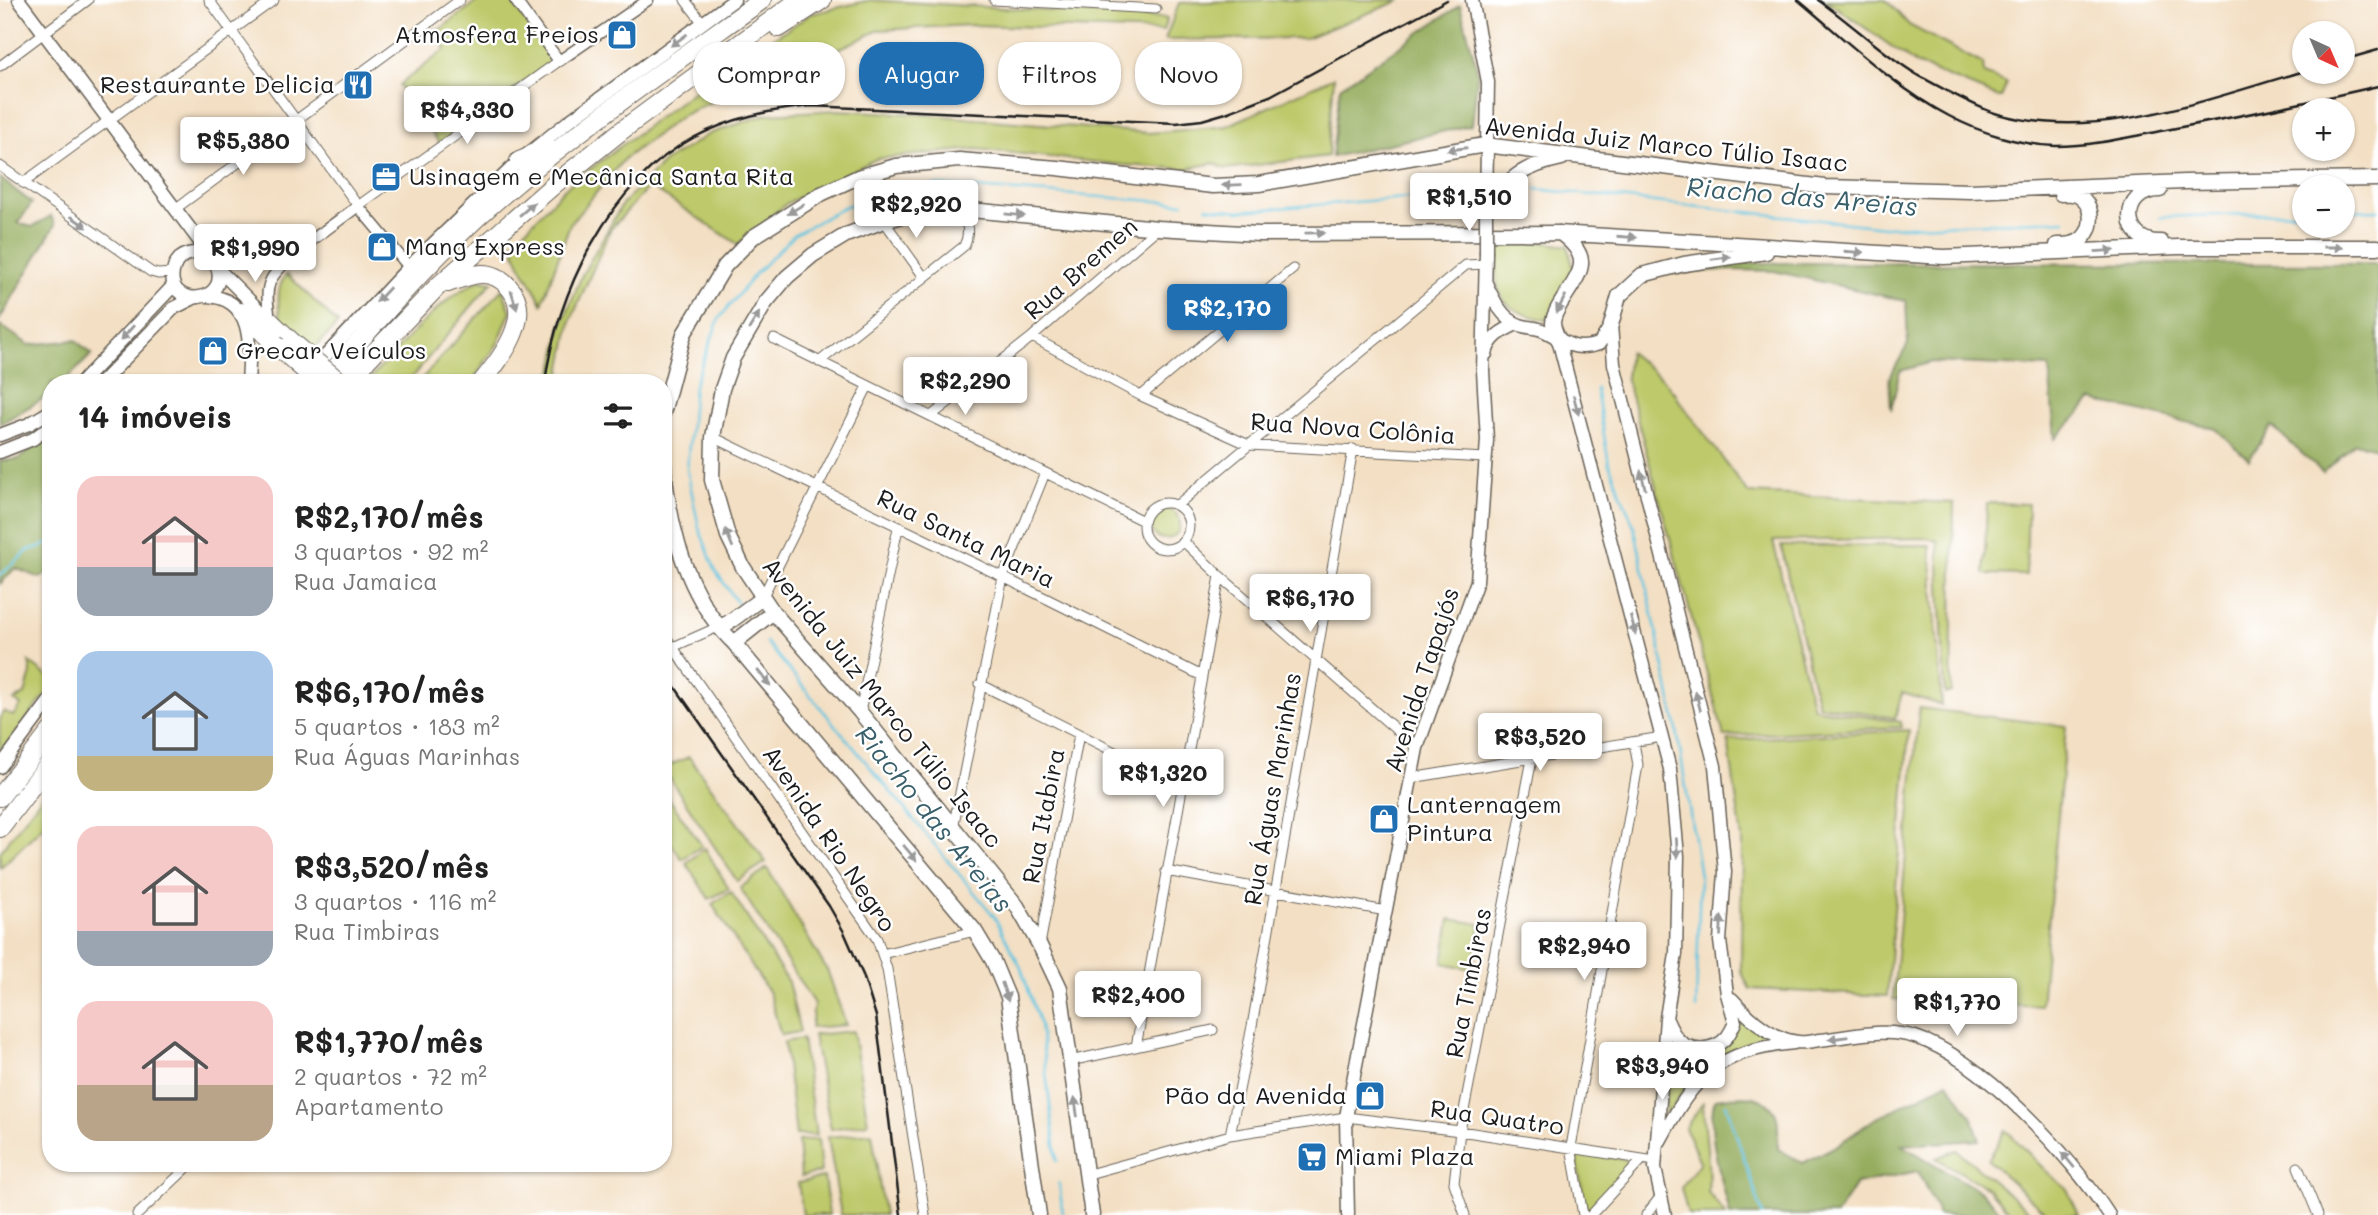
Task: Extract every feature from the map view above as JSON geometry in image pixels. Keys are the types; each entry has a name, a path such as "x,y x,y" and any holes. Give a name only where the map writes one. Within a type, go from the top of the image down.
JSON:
{"highway":[{"path":"328,374 413,281 489,207 540,163 762,0"},
{"path":"352,374 438,286 556,183 799,0"},
{"path":"646,113 822,0"},
{"path":"519,161 534,155 655,71 676,61"},
{"path":"438,286 470,275 489,273 501,279 513,291 518,305 514,329 502,355 488,374"},
{"path":"242,312 330,374"},
{"path":"270,321 284,343 312,374"},
{"path":"0,797 42,742"},
{"path":"0,828 42,773"}],"main road":[{"path":"19,0 218,269 270,321"},
{"path":"308,374 409,267 519,161 734,0"},
{"path":"1472,0 1488,82 1486,211"},
{"name":"Avenida Juiz Marco Túlio Isaac","path":"672,379 684,334 725,266 753,237 821,194 858,177 896,166 959,160 1213,186 1259,184 1333,173 1485,145 1825,187 1976,191 2378,179"},
{"path":"1486,211 1501,188 1518,173 1545,161 1573,155"},
{"path":"2244,181 2202,189 2152,190 2140,195 2132,205 2129,217 2133,230 2142,239 2155,242 2232,239 2267,247"},
{"path":"1944,257 2003,247 2070,245 2082,239 2090,228 2091,215 2086,202 2076,194 2006,195 1976,191"},
{"name":"Avenida Juiz Marco Túlio Isaac","path":"1092,1215 1060,988 1040,946 1017,906 860,712 762,598 727,536 712,480 713,437 722,389 733,358 766,302 787,276 813,255 846,235 884,221 906,215 960,209 1158,228 1259,234 1559,233 1944,257 2178,247 2378,247"},
{"name":"Avenida Tapajós","path":"1348,1215 1346,1117 1417,748 1477,581 1485,458 1483,372 1486,211"},
{"path":"185,222 187,238 181,257 176,263 174,279 181,294 192,299"},
{"path":"1559,233 1580,252 1582,263 1580,274 1556,311 1553,323 1670,769 1678,856 1676,954 1666,1018 1657,1146"},
{"path":"1484,279 1497,306 1517,324 1538,328 1575,348 1585,349 1598,344 1611,325 1619,296 1642,275 1684,264 1794,248"},
{"path":"181,257 195,252 210,257"},
{"path":"207,296 217,285 218,269"},
{"path":"89,374 174,279"},
{"path":"111,374 174,308 192,299 207,296 218,296 229,301 242,312 250,352 249,374"},
{"path":"1483,372 1487,348 1502,331 1517,324"},
{"path":"1611,325 1614,364 1715,765 1724,872 1720,941 1727,994 1735,1022 1727,1037 1715,1046 1700,1049 1677,1038 1666,1018"},
{"path":"0,435 42,416"},
{"path":"0,452 33,439 42,432"},
{"path":"672,514 686,567 718,628 734,643 975,931 993,961 1008,997 1039,1215"},
{"path":"718,628 762,598"},
{"path":"734,643 773,612"},
{"path":"0,767 42,711"},
{"path":"1727,994 1751,1019 1777,1035 1798,1042"},
{"path":"1664,1215 1661,1196 1649,1161 1688,1092 1707,1072 1761,1046 1892,1033 1914,1037 1952,1054 1990,1084 2057,1146 2109,1215"}],"street":[{"path":"0,66 88,0"},
{"path":"209,0 294,121 358,206 409,267"},
{"path":"23,183 274,0"},
{"path":"175,209 460,0"},
{"path":"515,0 559,61"},
{"path":"270,321 267,300 270,282 291,258 358,206 648,0"},
{"path":"685,0 703,23"},
{"path":"994,0 1156,9"},
{"path":"0,166 151,272 174,279"},
{"path":"819,362 964,246 969,235 960,209"},
{"path":"884,221 925,277"},
{"name":"Rua Bremen","path":"931,416 1032,337 1158,228"},
{"path":"1177,505 1466,265 1486,258"},
{"path":"1141,396 1293,269"},
{"name":"Rua Nova Colônia","path":"1032,337 1141,396 1249,444 1485,458"},
{"path":"774,339 1143,522"},
{"path":"762,598 868,386"},
{"name":"Rua Santa Maria","path":"713,437 1202,676"},
{"name":"Rua Águas Marinhas","path":"1230,1135 1353,449"},
{"path":"953,828 1003,577 1045,473"},
{"path":"1163,503 1177,505 1189,521 1187,535 1183,541 1170,548 1156,547 1145,536 1145,514 1163,503"},
{"path":"860,712 898,527"},
{"path":"1183,541 1417,748"},
{"path":"1136,1047 1220,576"},
{"path":"673,647 718,628"},
{"name":"Avenida Rio Negro","path":"673,647 877,939 887,969 925,1215"},
{"path":"980,684 1182,786"},
{"name":"Rua Itabira","path":"1040,946 1079,734"},
{"path":"1411,778 1634,744 1662,737"},
{"path":"1583,1215 1571,1147 1638,765 1634,744"},
{"name":"Rua Timbiras","path":"1465,1215 1454,1183 1460,1131 1532,759"},
{"path":"1166,871 1386,911"},
{"path":"882,954 975,931"},
{"path":"1070,1061 1213,1030"},
{"name":"Rua Quatro","path":"1085,1175 1230,1135 1346,1117 1571,1147 1649,1161"},
{"path":"1591,1215 1649,1161"},
{"path":"2298,1167 2318,1215"},
{"path":"137,1215 183,1172"},
{"path":"1646,1215 1661,1196"}],"green space":[{"path":"479,0 511,0 554,60 440,144 399,85 446,49 435,31 425,36 436,28 439,30"},
{"path":"870,0 1167,18 1163,31 972,25 879,30 845,46 845,42 767,42 811,14"},
{"path":"1401,0 1306,38 1165,40 1179,3"},
{"path":"1826,0 1886,0 1909,25 1983,64 1984,74 2007,83 2001,98 1918,65"},
{"path":"1460,5 1478,72 1472,125 1332,157 1340,87"},
{"path":"1334,77 1328,156 1226,169 1213,163 1187,169 976,149 876,159 787,203 739,245 649,186 610,230 571,320 561,374 553,374 561,327 582,275 623,203 664,162 709,134 767,114 837,110 1149,133 1227,126"},
{"path":"693,92 693,105 704,105 683,115 624,159 570,224 542,304 517,258 513,243 565,188"},
{"path":"0,178 32,203 18,223 32,227 51,216 55,225 0,319"},
{"path":"1541,242 1568,246 1574,271 1547,320 1517,311 1507,304 1501,296 1496,274 1496,244"},
{"path":"1726,263 2378,264 2378,448 2355,443 2323,473 2272,426 2249,460 2216,429 2092,400 2055,439 2049,367 1932,362 1900,371 1891,410 1889,379 1908,344 1906,301 1774,271 1673,273"},
{"path":"287,274 338,324 315,348 280,318 279,289"},
{"path":"480,280 492,282 415,374 374,374 434,312 464,288"},
{"path":"502,289 511,311 498,343 477,374 426,374"},
{"path":"0,325 29,345 75,340 92,354 72,374 42,374 42,399 0,424"},
{"path":"1629,352 1665,381 1748,493 1954,503 1951,692 1945,694 1938,541 1926,538 1773,541 1813,708 1901,722 1902,727 1724,736 1626,378"},
{"path":"42,440 42,577 15,568 0,584 0,461 19,459"},
{"path":"1987,503 2028,504 2026,575 1984,574"},
{"path":"1165,509 1176,513 1180,524 1176,535 1165,539 1154,535 1150,524 1154,513"},
{"path":"1930,545 1942,705 1902,693 1895,718 1818,705 1781,546"},
{"path":"29,662 42,672 42,699 0,753 0,717 4,711 13,716 21,705 14,700 25,694 31,673"},
{"path":"1919,708 2066,726 2041,1006 1893,999"},
{"path":"1909,730 1887,996 1750,989 1741,971 1742,839 1728,740"},
{"path":"689,757 766,862 737,881 672,782 672,764"},
{"path":"42,796 42,827 0,868 0,852"},
{"path":"672,803 702,846 682,859 672,845"},
{"path":"705,848 729,889 709,899 686,863"},
{"path":"767,868 828,972 846,1025 811,1028 814,1004 740,888"},
{"path":"731,892 788,982 800,1032 781,1035 769,993 712,904"},
{"path":"1450,919 1481,924 1473,969 1443,963"},
{"path":"1739,1019 1779,1040 1740,1050 1711,1064 1687,1086 1665,1120 1669,1040 1683,1048 1716,1050"},
{"path":"853,1031 868,1123 831,1129 813,1035"},
{"path":"802,1039 816,1135 796,1135 784,1042"},
{"path":"1948,1082 1972,1117 1980,1140 1902,1145 1983,1193 2003,1215 1939,1215 1918,1171 1856,1184 1836,1215 1730,1215 1712,1126 1715,1099 1749,1096 1771,1107 1777,1118 1778,1149 1803,1163 1836,1146 1873,1120"},
{"path":"1703,1103 1709,1170 1708,1192 1726,1215 1688,1215 1681,1188 1700,1162 1685,1128"},
{"path":"2006,1130 2067,1189 2079,1215 2048,1215 1988,1160"},
{"path":"872,1133 884,1215 841,1215 828,1137"},
{"path":"818,1139 821,1172 801,1177 798,1141"},
{"path":"1957,1150 2033,1215 2012,1215 1989,1189 1936,1158"},
{"path":"1575,1152 1636,1161 1587,1214"},
{"path":"824,1177 829,1215 803,1215 798,1183"}],"waterway":[{"name":"Riacho das Areias","path":"738,604 715,570 699,528 687,469 694,385 719,319 755,274 795,234 846,206 934,185 1184,203"},
{"name":"Riacho das Areias","path":"1536,189 1884,227 2065,220"},
{"name":"Riacho das Areias","path":"1206,207 1239,211 1458,194"},
{"name":"Riacho das Areias","path":"2355,211 2378,210"},
{"name":"Riacho das Areias","path":"2160,217 2292,212"},
{"path":"1596,389 1609,464 1634,526 1676,725 1700,876 1696,1009"},
{"path":"0,575 29,550 42,546"},
{"name":"Riacho das Areias","path":"766,642 994,916 1021,968 1040,1025 1057,1161"},
{"path":"1726,1104 1763,1215"},
{"name":"Riacho das Areias","path":"1059,1183 1063,1215"}],"railway":[{"path":"547,374 561,313 575,278 613,211 636,182 663,158 693,138 721,125 750,116 811,106 1176,123 1202,120 1270,96 1447,0"},
{"path":"1798,0 1871,62 1929,104 1974,128 2029,143 2070,146 2114,140 2378,86"},
{"path":"1818,0 1916,74 1989,111 2036,122 2075,123 2153,113 2292,75"},
{"path":"2356,56 2378,50"},
{"path":"672,683 829,906 863,975 876,1016 901,1215"}],"place":[{"name":"Atmosfera Freios","path":"622,35"},
{"name":"Restaurante Delicia","path":"358,85"},
{"name":"Usinagem e Mecânica Santa Rita","path":"386,177"},
{"name":"Mang Express","path":"382,247"},
{"name":"Grecar Veículos","path":"213,351"},
{"name":"Lanternagem Pintura","path":"1384,819"},
{"name":"Pão da Avenida","path":"1370,1096"},
{"name":"Miami Plaza","path":"1312,1157"}]}
